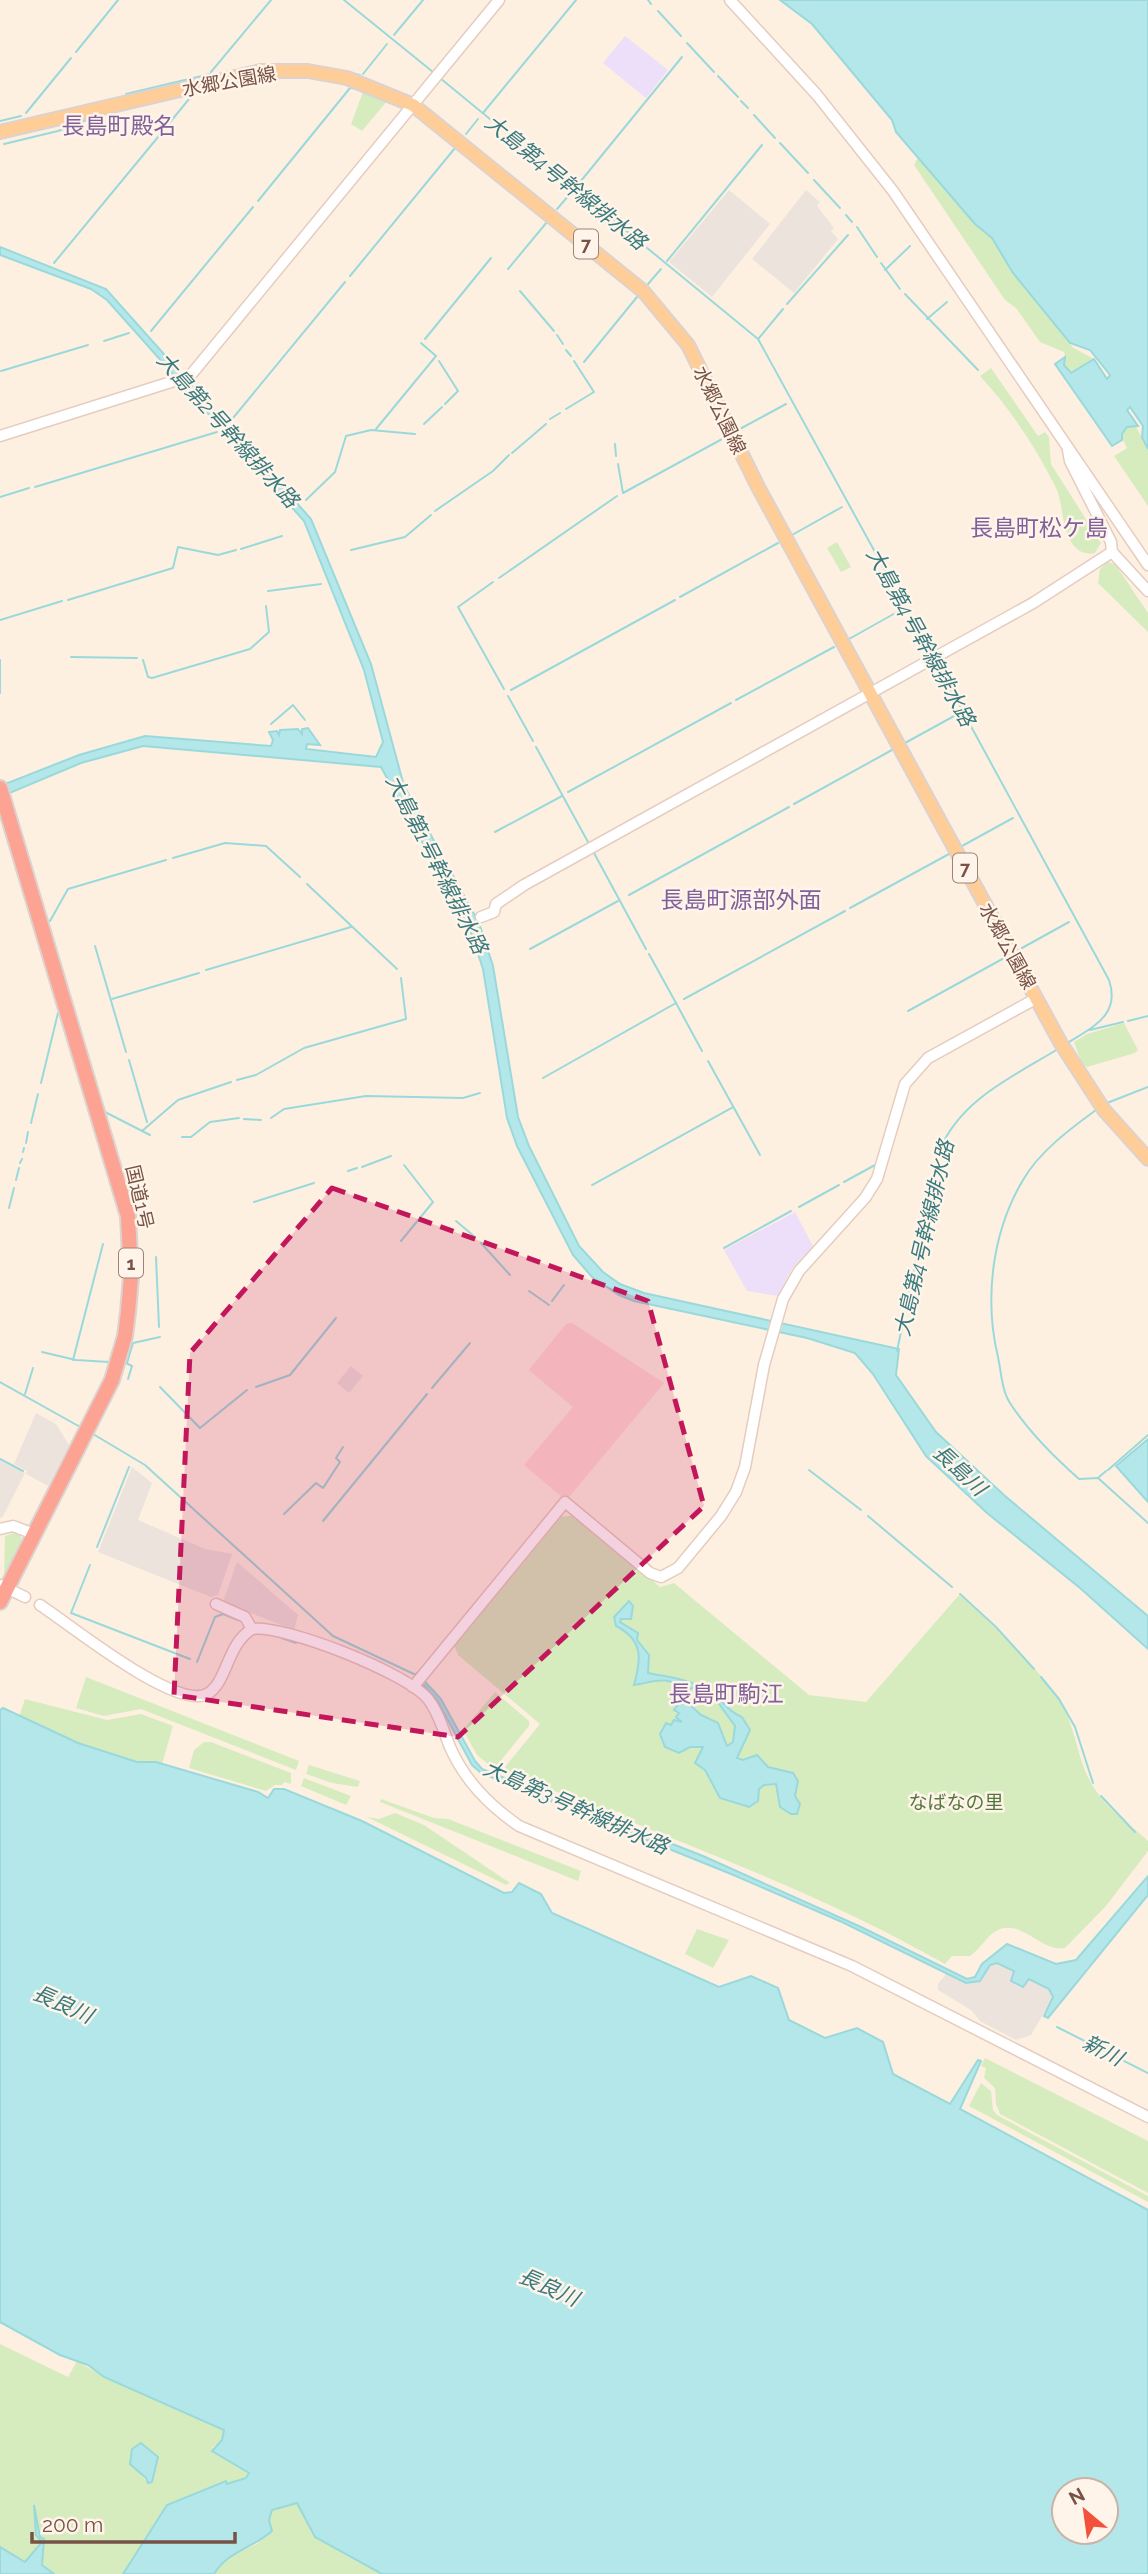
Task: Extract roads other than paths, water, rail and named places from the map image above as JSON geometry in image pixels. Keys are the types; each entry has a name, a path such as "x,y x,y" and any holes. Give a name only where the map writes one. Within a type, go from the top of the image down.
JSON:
{"highway":[{"name":"国道1号","path":"0,788 128,1216 131,1278 125,1336 112,1380 82,1443 3,1587 0,1602"}],"main road":[{"name":"水郷公園線","path":"0,132 261,71 308,71 347,78 413,105 643,291 683,337 758,487 1062,1046 1104,1110 1148,1159"}],"street":[{"path":"0,436 188,377 499,0"},
{"path":"730,0 817,95 885,180 1148,565"},
{"path":"1068,446 1070,461 1111,542 1112,552"},
{"path":"481,917 494,912 496,904 524,886 1033,603 1112,552"},
{"path":"1112,552 1120,557 1148,591"},
{"path":"418,1681 565,1502 650,1573 662,1577 678,1568 736,1492 745,1467 777,1316 799,1270 865,1198 877,1179 905,1084 917,1067 928,1058 1037,998"},
{"path":"0,1529 13,1526 34,1534"},
{"path":"3,1587 25,1597"},
{"path":"216,1604 245,1617 252,1629"},
{"path":"40,1605 161,1685 193,1696 199,1697 211,1691 236,1641 252,1629 271,1628 418,1681 437,1713 449,1746 469,1781 490,1805 519,1826 852,1966 1148,2117"}],"water":[{"path":"780,0 1148,0 1148,449 1142,437 1143,426 1130,407 1127,410 1138,426 1127,427 1122,434 1122,440 1112,446 1055,364 1065,357 1064,365 1071,373 1094,359 1107,379 1110,375 1090,350 1070,343 1013,273 992,238 975,224 896,132 892,120 812,24"},
{"path":"0,247 106,289 311,519 371,664 404,786 479,923 493,966 518,1117 529,1146 579,1246 603,1272 620,1284 644,1293 899,1349 896,1375 936,1432 1005,1496 1148,1616 1148,1649 1080,1588 987,1513 926,1456 873,1374 855,1353 807,1338 634,1301 619,1295 592,1277 573,1255 517,1146 507,1118 483,969 470,930 381,767 143,746 81,763 0,797 0,786 79,755 145,736 271,746 273,740 269,732 277,731 279,735 280,730 298,729 302,734 302,729 308,728 320,745 307,744 306,749 376,757 383,742 364,670 304,521 107,300 91,289 0,255"},
{"path":"1148,1439 1148,1502 1116,1466"},
{"path":"629,1601 633,1606 631,1619 621,1619 620,1622 638,1633 637,1640 649,1655 648,1673 696,1685 712,1693 742,1717 750,1730 737,1758 743,1760 757,1755 768,1767 793,1773 798,1781 795,1796 800,1804 797,1814 791,1814 780,1807 776,1784 764,1785 759,1789 758,1801 749,1807 720,1798 705,1770 695,1763 703,1747 690,1747 679,1753 665,1747 660,1734 666,1723 671,1725 674,1720 682,1722 676,1717 679,1713 674,1710 679,1703 690,1705 701,1715 718,1723 727,1746 733,1742 735,1726 714,1697 695,1687 684,1691 678,1685 666,1681 634,1685 639,1659 636,1644 616,1626 614,1617"},
{"path":"417,1673 441,1699 482,1769 703,1856 861,1927 967,1979 975,1977 982,1964 1007,1944 1056,1964 1076,1960 1148,1876 1148,1895 1048,2018 1044,2016 1053,1997 1049,1989 1029,1979 1023,1987 1011,1981 1014,1971 997,1963 990,1965 980,1981 966,1983 842,1922 481,1773 472,1765 437,1700 415,1675"},
{"name":"長良川","path":"3,1708 78,1743 137,1762 156,1762 258,1792 268,1798 274,1789 284,1789 362,1821 504,1893 512,1892 519,1883 541,1894 552,1913 719,1987 751,1976 778,1988 789,2020 825,2038 857,2028 883,2042 893,2074 950,2104 978,2060 981,2061 960,2109 1148,2210 1148,2574 382,2574 315,2537 297,2503 272,2510 269,2520 272,2531 226,2560 214,2574 123,2574 167,2505 226,2481 227,2484 246,2478 249,2473 212,2451 222,2440 224,2430 104,2377 88,2365 60,2355 0,2322 0,1710"},
{"path":"141,2443 158,2457 152,2482 148,2483 130,2464 132,2449"},
{"path":"34,2505 40,2537 44,2539 42,2565 54,2574 0,2574 0,2547 25,2562 42,2542 36,2535"}],"waterway":[{"path":"76,52 118,0"},
{"path":"211,72 271,0"},
{"name":"大島第4号幹線排水路","path":"344,0 433,72"},
{"path":"394,35 423,0"},
{"path":"483,113 576,0"},
{"path":"648,0 651,4"},
{"path":"658,11 681,36"},
{"path":"687,43 714,72"},
{"path":"363,74 387,44"},
{"path":"576,187 682,57"},
{"path":"26,113 71,58"},
{"path":"265,65 291,64"},
{"path":"299,64 360,75"},
{"path":"126,94 210,74"},
{"path":"718,76 738,97"},
{"path":"240,82 277,78"},
{"name":"大島第4号幹線排水路","path":"440,78 758,339 931,654"},
{"path":"258,201 350,88"},
{"path":"352,88 360,90"},
{"path":"167,126 189,99"},
{"path":"741,101 748,108"},
{"path":"754,115 775,138"},
{"path":"0,121 21,116"},
{"path":"4,144 58,131 94,117"},
{"path":"466,134 478,119"},
{"path":"54,263 163,131"},
{"path":"780,143 808,173"},
{"path":"667,261 762,145"},
{"path":"350,276 455,148"},
{"path":"814,180 840,208"},
{"path":"557,209 570,194"},
{"path":"151,331 253,207"},
{"path":"846,215 852,222"},
{"path":"508,269 547,222"},
{"path":"857,227 877,257"},
{"path":"787,304 848,235"},
{"path":"885,270 910,246"},
{"path":"425,339 491,258"},
{"path":"881,263 900,289"},
{"path":"648,284 661,269"},
{"name":"大島第2号幹線排水路","path":"233,418 345,282"},
{"path":"520,291 554,331"},
{"path":"905,294 978,370"},
{"path":"584,362 637,297"},
{"path":"927,319 947,302"},
{"path":"759,338 783,309"},
{"path":"104,341 129,333"},
{"path":"557,335 563,344"},
{"path":"376,429 436,356 421,343"},
{"path":"1,371 88,345"},
{"path":"566,350 571,356"},
{"path":"439,361 458,391 445,404"},
{"path":"566,409 594,392 574,361"},
{"path":"738,430 786,404"},
{"path":"424,424 442,407"},
{"path":"550,419 560,413"},
{"path":"512,453 546,424"},
{"name":"大島第2号幹線排水路","path":"306,500 335,472 346,436 371,430 415,434"},
{"name":"大島第2号幹線排水路","path":"35,487 217,432"},
{"path":"618,464 623,493 724,438"},
{"path":"615,444 616,456"},
{"path":"435,511 493,471 509,455"},
{"path":"0,497 29,488"},
{"path":"499,578 617,496"},
{"path":"792,535 842,507"},
{"path":"351,550 405,537 431,515"},
{"path":"241,549 282,536"},
{"path":"680,597 778,543"},
{"path":"68,600 173,568 178,547 218,555 236,550"},
{"path":"493,582 458,607 504,689"},
{"path":"268,591 321,584"},
{"path":"511,690 675,600"},
{"path":"0,620 62,601"},
{"path":"143,660 148,677 152,678 250,649 269,632 266,606"},
{"path":"849,639 899,611"},
{"path":"736,700 834,647"},
{"path":"71,657 137,658"},
{"path":"0,660 0,693"},
{"name":"大島第4号幹線排水路","path":"936,662 1109,980 1112,992 1108,1012 1094,1026 1066,1044"},
{"path":"508,696 533,741"},
{"path":"568,792 731,703"},
{"path":"271,724 293,705 305,720"},
{"path":"905,743 956,715"},
{"path":"536,747 588,842"},
{"path":"794,804 892,750"},
{"path":"495,832 562,796"},
{"path":"629,895 789,807"},
{"path":"962,846 1013,818"},
{"path":"173,858 225,843 266,846 300,877"},
{"path":"594,853 646,949"},
{"path":"850,908 949,854"},
{"path":"50,921 68,889 166,860"},
{"path":"307,884 397,969"},
{"path":"530,949 618,901"},
{"path":"684,999 845,911"},
{"path":"1022,948 1069,922"},
{"path":"206,970 351,927"},
{"path":"95,946 126,1052"},
{"path":"543,1078 676,1003 649,954"},
{"path":"908,1011 1006,957"},
{"path":"112,999 199,973"},
{"path":"237,1080 256,1075 304,1048 406,1019 401,978"},
{"path":"676,1003 702,1051"},
{"path":"41,1083 58,1013"},
{"path":"1128,1021 1148,1016"},
{"path":"1090,1030 1123,1022"},
{"name":"大島第4号幹線排水路","path":"897,1351 939,1151 960,1117 974,1103 1058,1049"},
{"path":"129,1060 147,1122"},
{"path":"708,1061 760,1155"},
{"path":"142,1131 178,1100 231,1082"},
{"path":"1107,1103 1148,1087"},
{"path":"271,1118 284,1109 366,1096 463,1098 480,1093"},
{"path":"31,1123 38,1094"},
{"path":"592,1185 733,1107"},
{"path":"1096,1110 1046,1151 1023,1180 1012,1200 1004,1221 994,1266 994,1335 1005,1393 1025,1424 1079,1479 1098,1478 1148,1523"},
{"path":"105,1112 150,1135"},
{"path":"182,1137 191,1137 210,1122 239,1118"},
{"path":"244,1119 261,1120"},
{"path":"26,1143 28,1132"},
{"path":"23,1152 24,1148"},
{"path":"362,1167 391,1156"},
{"path":"20,1163 22,1159"},
{"path":"401,1241 433,1202 404,1165"},
{"path":"844,1182 875,1165"},
{"path":"16,1180 19,1168"},
{"path":"348,1171 357,1168"},
{"path":"254,1202 314,1183"},
{"path":"799,1207 839,1185"},
{"path":"9,1208 14,1188"},
{"path":"724,1248 791,1211"},
{"path":"456,1221 475,1237"},
{"path":"481,1243 510,1275"},
{"path":"73,1360 103,1244"},
{"path":"156,1257 159,1327"},
{"path":"552,1301 564,1285"},
{"path":"529,1291 549,1305"},
{"path":"256,1387 290,1375 336,1318"},
{"path":"127,1363 133,1343 160,1337"},
{"path":"432,1388 470,1343"},
{"path":"42,1352 76,1360 109,1362"},
{"path":"126,1363 132,1366 128,1379"},
{"path":"25,1394 33,1368"},
{"name":"大島第3号幹線排水路","path":"0,1382 82,1428"},
{"path":"160,1387 200,1428 247,1390"},
{"path":"323,1521 427,1394"},
{"name":"大島第3号幹線排水路","path":"93,1434 145,1465 333,1636 416,1675"},
{"path":"1108,1470 1148,1435"},
{"path":"284,1514 316,1483 323,1488 340,1462 336,1458 343,1447"},
{"path":"0,1459 23,1471"},
{"path":"97,1547 129,1467"},
{"path":"809,1470 861,1510"},
{"path":"1099,1477 1106,1471"},
{"path":"868,1516 952,1587"},
{"path":"90,1565 71,1613 190,1659"},
{"path":"960,1594 996,1627 1034,1669"},
{"path":"197,1662 215,1617 223,1614 238,1620"},
{"path":"282,1638 296,1643"},
{"path":"1041,1677 1059,1699 1075,1727 1093,1783"},
{"path":"1101,1796 1135,1832"},
{"name":"新川","path":"1057,2027 1148,2073"}],"district":[{"name":"長島町殿名","path":"119,125"},
{"name":"長島町松ケ島","path":"1039,527"},
{"name":"長島町源部外面","path":"741,899"},
{"name":"長島町駒江","path":"726,1693"}],"water label":[{"name":"大島第1号幹線排水路","path":"437,864"},
{"name":"長島川","path":"960,1470"}],"park label":[{"name":"なばなの里","path":"956,1802"}]}
